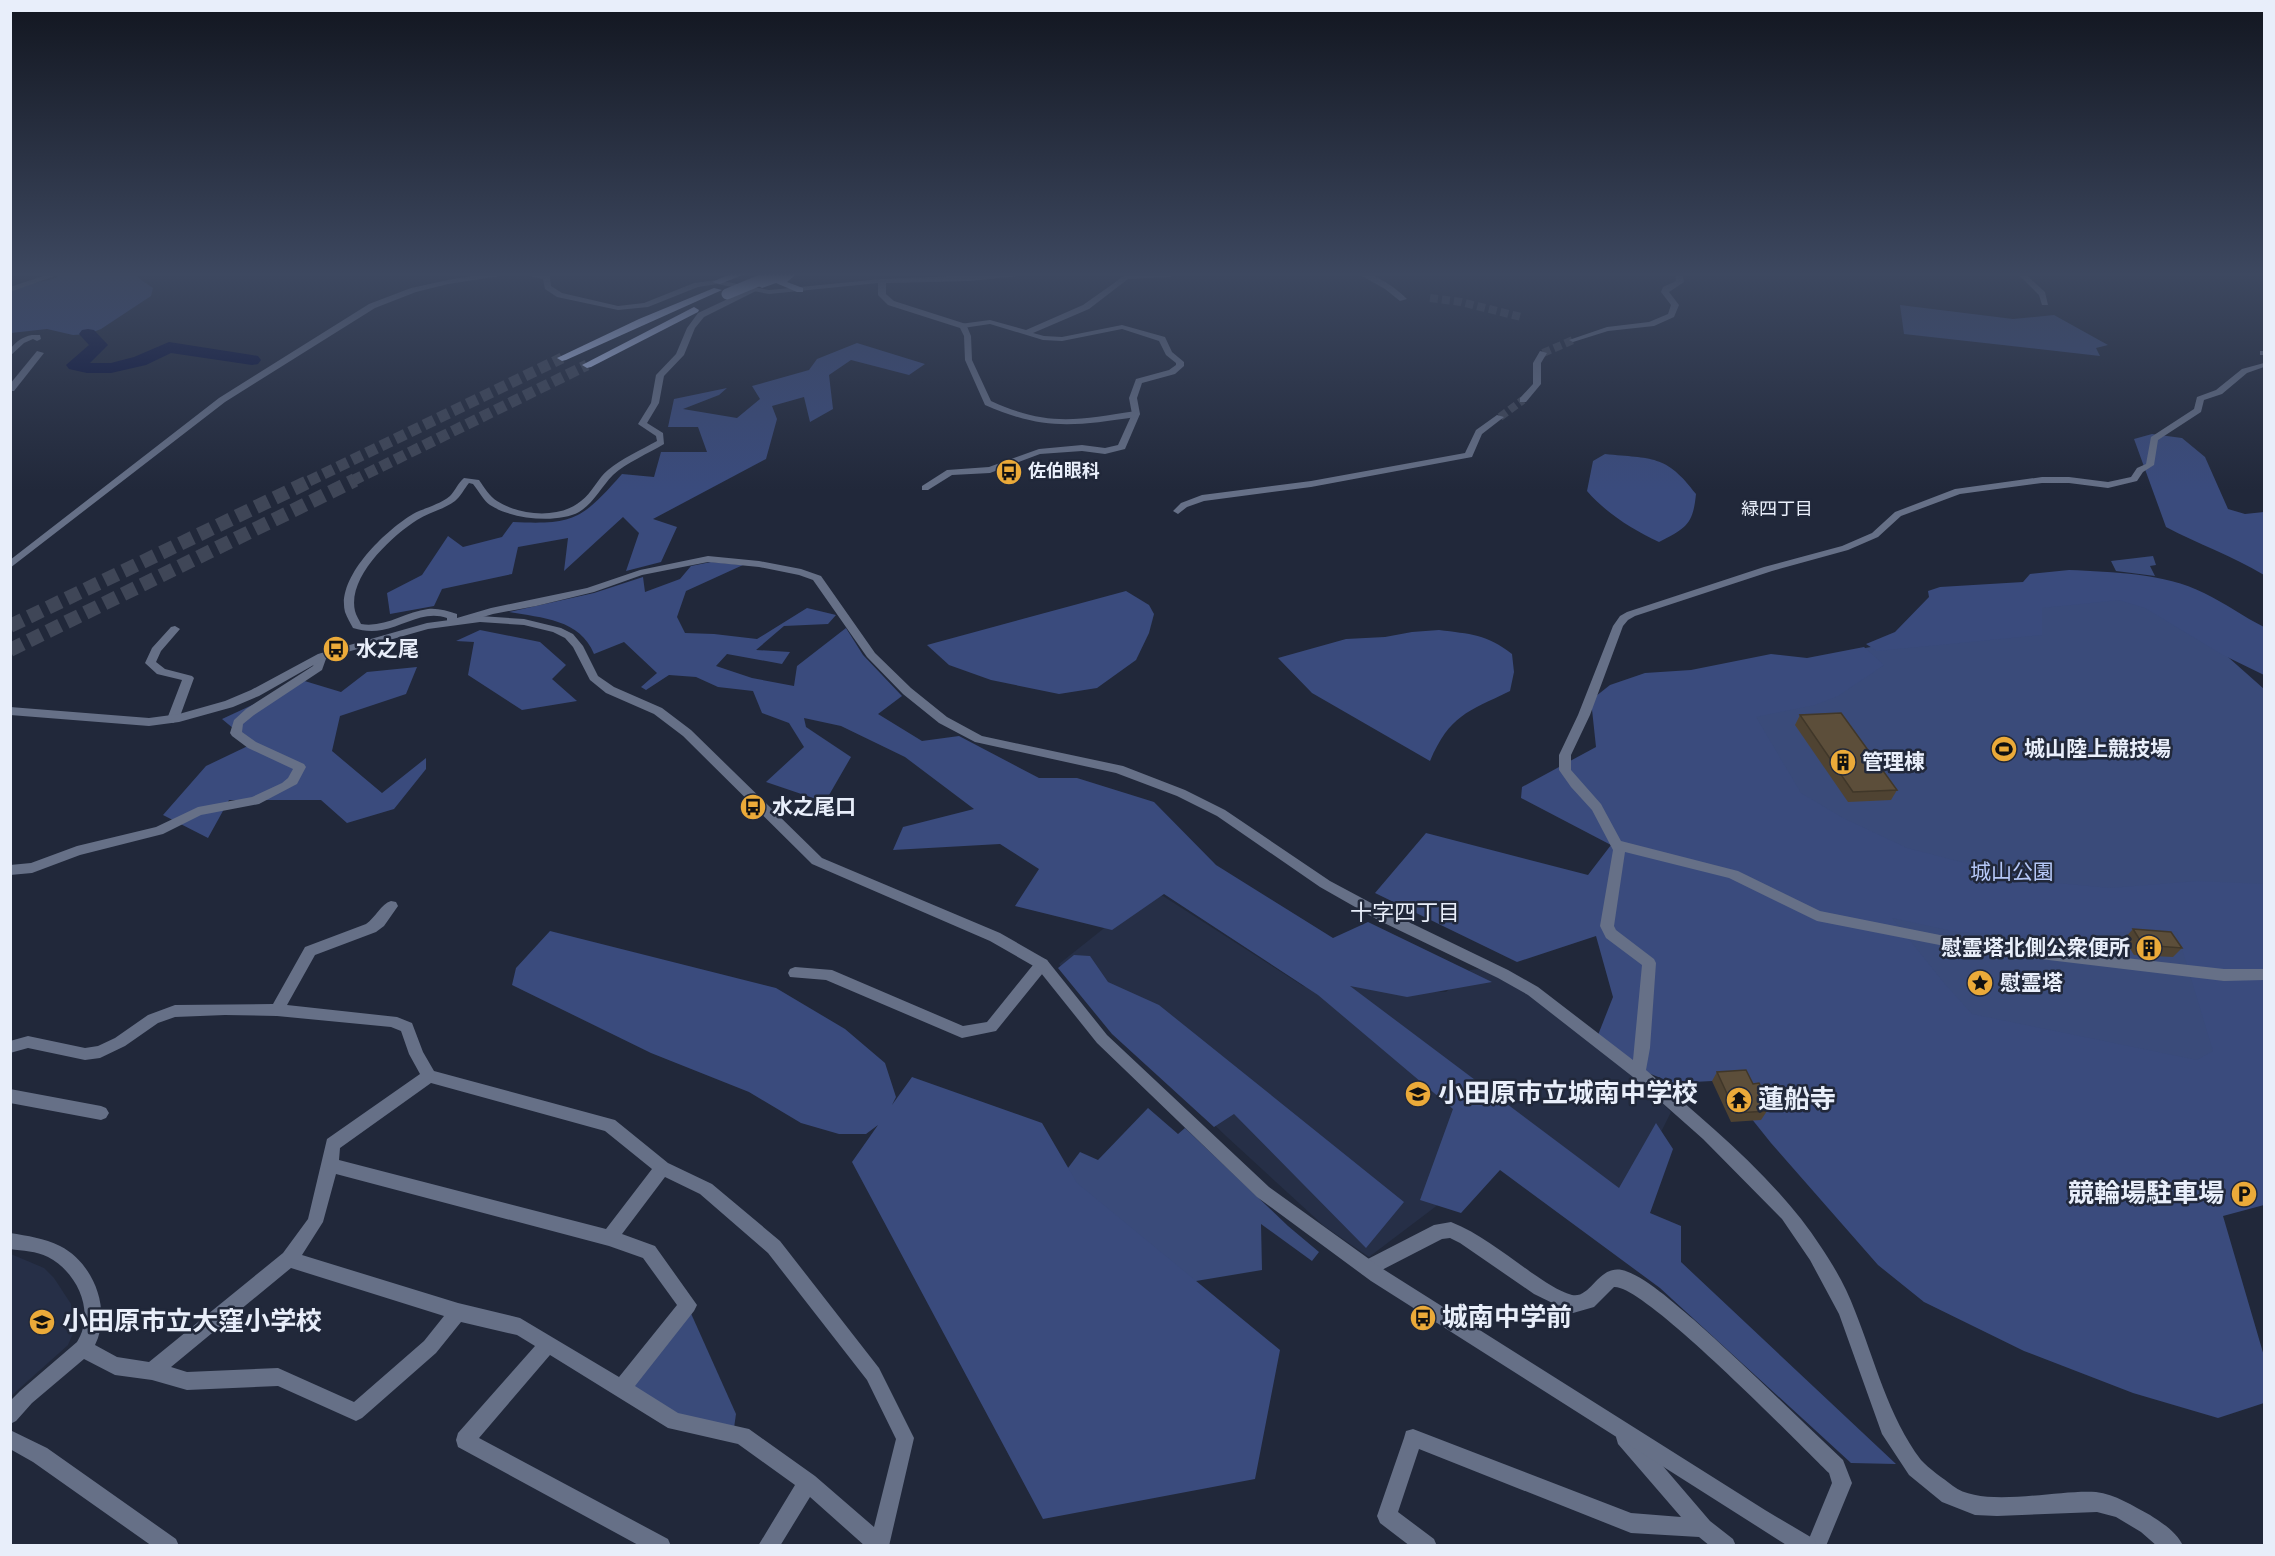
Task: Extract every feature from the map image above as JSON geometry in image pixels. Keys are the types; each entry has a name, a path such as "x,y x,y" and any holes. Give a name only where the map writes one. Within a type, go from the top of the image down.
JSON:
{"highway":[{"path":"562,358 591,345"},
{"path":"587,365 623,345"}],"street":[{"path":"10,565 222,400 310,345"},
{"path":"455,621 453,616 444,611 433,611 415,614 376,628 357,626 352,619 350,596 355,581 379,544 416,517 453,498 467,480 476,482 493,503 529,516 561,515 576,510 586,502 611,472 661,442 660,435 642,424 655,403 660,375 680,356 684,345"},
{"path":"968,345 967,353 988,403 1027,420 1050,424 1136,414"},
{"path":"925,488 951,472 990,470 1039,452 1082,448 1105,451 1122,447 1136,414 1133,398 1139,381 1172,372 1180,366 1180,362 1169,353 1165,345"},
{"path":"11,389 40,353"},
{"path":"1523,400 1537,384 1537,363 1543,353"},
{"path":"2264,354 2254,359 2264,365"},
{"path":"18,365 31,362"},
{"path":"1638,1072 1643,1048 1649,963 1611,934 1606,926 1619,857 1617,845 1597,807 1565,770 1565,755 1584,715 1618,627 1624,618 1757,573 1845,548 1875,535 1898,514 1958,491 2042,480 2069,480 2108,485 2134,479 2140,470 2150,465 2154,439 2198,410 2200,399 2218,393 2247,368 2264,365"},
{"path":"1178,511 1184,505 1202,498 1311,484 1469,455 1476,434 1487,423 1500,417"},
{"path":"10,711 137,722 173,719 229,704 255,693 322,656 375,640 491,611 590,590 640,573 708,560 736,560 801,572 817,578 871,656 907,691 943,720 979,739 1119,769 1182,793 1221,813 1325,884 1383,916 1533,991 1638,1072 1708,1134 1784,1210 1816,1254 1846,1310 1889,1427 1916,1468 1949,1496 1975,1504 2032,1506 2097,1502 2120,1509 2148,1525 2173,1545"},
{"path":"455,621 480,619 524,622 557,630 569,636 578,646 594,678 610,690 658,711 687,733 816,861 995,937 1041,964 1102,1039 1263,1192 1368,1268 1617,1428 1807,1545"},
{"path":"173,719 188,678 161,672 150,663 156,650 175,629"},
{"path":"156,631 163,633 166,639"},
{"path":"10,870 32,867 77,851 159,831 198,811 255,801 286,786 293,781 300,767 244,740 236,733 238,723 250,712 318,668 322,656"},
{"path":"1617,845 1733,874 1817,916 1965,945 2224,975 2265,974"},
{"path":"277,1010 310,951 371,928 380,922 391,906"},
{"path":"795,973 827,974 962,1032 991,1027 1041,964"},
{"path":"10,1047 28,1042 85,1054 100,1052 120,1042 153,1019 175,1011 277,1010 392,1021 407,1027 416,1054 429,1076 610,1125 662,1168 706,1189 774,1247 873,1374 905,1438 879,1545 808,1483 742,1436 675,1421 520,1327 458,1312 289,1259"},
{"path":"152,1371 289,1259 315,1222 330,1165 333,1143 429,1076"},
{"path":"10,1096 101,1113"},
{"path":"330,1165 609,1238 649,1252 688,1305 622,1388"},
{"path":"609,1238 662,1168"},
{"path":"1368,1268 1440,1231 1451,1230 1466,1237 1540,1288 1573,1304 1588,1301 1610,1279 1621,1278 1636,1286 1660,1302 1719,1354 1836,1467 1842,1483 1816,1545"},
{"path":"10,1241 43,1247 64,1257 80,1274 89,1292 92,1314 92,1332 83,1348 26,1397 10,1415"},
{"path":"83,1348 115,1366 152,1371 187,1381 278,1377 356,1412 430,1347 458,1312"},
{"path":"548,1344 465,1440 661,1545"},
{"path":"1617,1428 1703,1528 1726,1545"},
{"path":"1427,1545 1387,1516 1413,1438 1631,1523 1703,1528"},
{"path":"10,1439 40,1455 170,1545"},
{"path":"768,1545 808,1483"}],"shaded area":[{"path":"853,345 862,345 925,364 909,375 851,360 829,375 833,409 810,422 804,397 772,406 777,419 766,459 653,519 677,527 661,562 626,571 639,533 623,517 564,571 568,538 518,547 512,574 442,589 434,606 390,614 387,593 422,575 448,536 463,547 502,537 513,522 534,523 564,520 586,510 622,474 654,477 661,452 707,452 698,427 668,427 674,399 727,388 719,395 683,409 737,418 760,399 752,386 809,370 817,359"},
{"path":"2152,434 2182,438 2205,457 2228,509 2245,514 2264,512 2264,575 2166,527 2134,439"},
{"path":"1605,454 1647,458 1666,465 1676,472 1696,494 1693,513 1687,524 1659,542 1611,514 1587,491 1593,461"},
{"path":"711,562 743,565 686,591 677,617 685,633 757,639 807,608 836,615 828,624 784,626 756,650 790,652 782,664 727,654 716,666 752,678 794,686 797,666 846,628 863,655 902,696 878,714 922,741 959,736 1039,778 1077,778 1154,802 1216,865 1333,938 1368,922 1492,982 1407,997 1350,986 1619,1188 1656,1123 1673,1149 1650,1213 1681,1226 1681,1262 1896,1464 1851,1463 1660,1288 1500,1170 1461,1213 1420,1200 1453,1109 1318,995 1164,894 1112,930 1015,906 1039,869 1000,844 893,850 903,827 974,809 905,757 841,726 804,718 806,727 851,757 825,802 766,782 804,747 789,723 762,713 753,691 718,687 696,677 669,675 646,690 641,687 657,673 624,642 594,654 588,642 570,627 547,619 509,612 594,593 643,577 645,592 680,579 691,566"},
{"path":"2069,570 2155,577 2189,586 2212,597 2264,627 2264,675 2223,655 2145,608 2119,600 2042,608 2042,635 1877,651 1866,644 1895,632 1929,597 1928,591 1940,587 2023,582 2030,574"},
{"path":"1126,591 1149,605 1154,614 1149,633 1136,660 1097,688 1059,694 991,680 949,665 927,645"},
{"path":"480,630 540,642 566,665 552,679 577,701 522,710 468,675 474,642 456,641"},
{"path":"1439,630 1478,636 1503,647 1512,654 1514,672 1510,691 1471,710 1453,724 1437,746 1430,761 1312,693 1278,658 1346,639"},
{"path":"1864,647 1884,665 1838,696 1815,705 1756,717 1801,793 1843,818 1907,848 2035,881 2110,888 2198,881 2264,884 2264,1205 2223,1216 2264,1356 2264,1403 2218,1418 2133,1393 2024,1351 1924,1302 1878,1265 1771,1143 1751,1118 1732,1080 1673,1083 1626,1064 1598,1035 1613,997 1596,936 1517,962 1375,893 1426,833 1588,875 1611,845 1521,798 1522,787 1596,747 1591,700 1610,685 1645,673 1691,670 1771,654 1807,658","holes":["1892,918 1957,932 2058,939 2152,929 2177,932 2213,1051 2197,1060 1972,1014"]},
{"path":"417,667 406,694 340,716 332,751 382,793 426,758 426,769 394,809 347,823 321,800 229,800 208,838 163,815 206,766 252,744 222,719 261,701 298,679 341,692 367,672"},
{"name":"小田原市立城南中学校","path":"1163,896 1303,986 1321,990 1371,963 1413,990 1446,992 1470,970 1488,968 1557,1011 1635,1076 1671,1112 1656,1142 1613,1203 1529,1136 1369,1257 1324,1226 1226,1136 1106,1021 1059,964 1142,898"},
{"path":"550,931 776,988 845,1029 885,1063 896,1097 892,1105 912,1077 1042,1123 1077,1183 1280,1350 1255,1479 1043,1519 852,1162 878,1125 866,1134 839,1134 801,1123 749,1092 651,1053 512,985 516,968"},
{"path":"1074,955 1090,956 1108,982 1159,1005 1404,1202 1366,1248 1234,1114 1214,1127 1112,1034 1058,968"},
{"name":"小田原市立大窪小学校","path":"11,1254 44,1268 54,1278 71,1304 75,1329 68,1345 11,1396"}],"green space":[{"path":"1999,345 2108,345 2096,348 2100,356"},
{"path":"2153,556 2156,565 2150,566 2155,576 2116,571 2111,561"},
{"name":"城山公園","path":"2111,590 2175,610 2264,689 2264,1022 1983,1249 1690,813 1776,665 1913,639"},
{"path":"1148,1108 1178,1134 1185,1128 1288,1226 1319,1252 1312,1261 1261,1224 1262,1270 1196,1281 1167,1291 1053,1188 1080,1152 1098,1160"},
{"path":"689,1309 736,1414 734,1428 678,1415 631,1385"}],"building":[{"name":"管理棟","path":"1841,713 1897,790 1853,792 1800,715"},
{"path":"2133,929 2171,932 2182,948 2143,945"},
{"path":"1746,1070 1753,1084 1759,1083 1766,1097 1761,1098 1767,1111 1736,1113 1717,1072"}],"waterway":[{"path":"99,345 90,355 75,365 87,368 111,368 140,361 169,347 252,360"}],"tunnel":[{"path":"1543,353 1562,345"},
{"path":"309,481 562,358"},
{"path":"352,481 587,365"},
{"path":"1500,417 1523,400"},
{"path":"10,626 312,480"},
{"path":"10,650 355,480"}],"place":[{"name":"佐伯眼科","path":"1009,472"},
{"name":"水之尾","path":"336,649"},
{"name":"城山陸上競技場","path":"2004,749"},
{"name":"管理棟","path":"1843,762"},
{"name":"水之尾口","path":"753,807"},
{"name":"慰霊塔北側公衆便所","path":"2149,948"},
{"name":"慰霊塔","path":"1980,983"},
{"name":"小田原市立城南中学校","path":"1418,1094"},
{"name":"蓮船寺","path":"1739,1100"},
{"name":"競輪場駐車場","path":"2244,1194"},
{"name":"城南中学前","path":"1423,1318"},
{"name":"小田原市立大窪小学校","path":"42,1322"}],"district":[{"name":"緑四丁目","path":"1777,510"},
{"name":"十字四丁目","path":"1405,913"}]}
